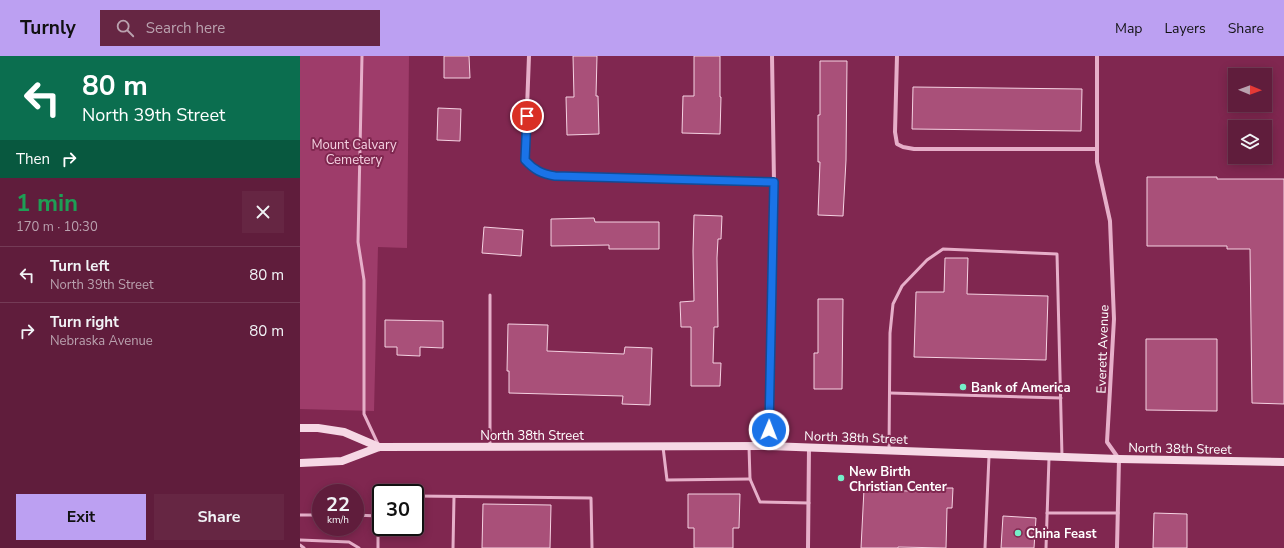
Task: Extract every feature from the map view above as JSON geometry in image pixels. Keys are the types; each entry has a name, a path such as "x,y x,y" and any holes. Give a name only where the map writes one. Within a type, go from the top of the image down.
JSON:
{"main road":[{"name":"North 38th Street","path":"300,428 318,428 344,432 379,447"},
{"name":"North 38th Street","path":"300,463 342,461 379,447 490,446 769,446 1049,456 1284,462"}],"street":[{"path":"529,56 525,160 536,171 555,176 774,182"},
{"path":"769,446 774,182 772,56"},
{"path":"897,56 895,132 897,144 903,147 1097,149"},
{"name":"Everett Avenue","path":"1097,56 1097,162 1110,221 1114,319 1108,442 1119,458"},
{"path":"808,548 809,448"},
{"path":"1117,548 1119,458"}],"lane":[{"path":"362,56 358,242 364,280 364,414 379,447"},
{"path":"889,450 890,333 894,304 902,286 927,260 943,249 1057,254 1062,456"},
{"path":"490,295 490,446"},
{"path":"890,394 1061,398"},
{"path":"749,446 750,479 760,502 809,502"},
{"path":"663,447 667,480 750,479"},
{"path":"985,548 989,454"},
{"path":"1046,548 1049,456"},
{"path":"424,496 591,498 592,548"},
{"path":"453,548 454,497"},
{"path":"1047,513 1118,514"},
{"path":"300,515 312,515"},
{"path":"378,536 378,548"},
{"path":"300,540 349,542 358,548"},
{"path":"300,546 304,548"}],"green space":[{"name":"Mount Calvary Cemetery","path":"300,56 409,56 407,248 378,247 374,411 300,409"}],"building":[{"path":"444,56 469,56 470,78 444,78"},
{"path":"573,56 597,56 596,96 598,96 599,134 567,135 566,97 574,97"},
{"path":"694,56 720,56 720,134 682,133 683,96 694,96"},
{"path":"820,61 847,61 846,160 843,216 818,215 820,162 818,162 818,115 820,115"},
{"path":"913,87 1082,89 1081,131 912,129"},
{"path":"438,108 461,109 460,141 437,140"},
{"path":"1147,177 1284,179 1284,404 1252,403 1250,249 1227,249 1227,246 1147,246"},
{"path":"694,215 722,216 721,239 718,239 717,258 718,327 714,327 713,363 721,363 720,386 691,386 691,327 681,327 680,302 694,301"},
{"path":"594,218 595,222 659,222 659,249 609,249 609,245 551,246 551,219"},
{"path":"484,227 523,230 521,256 482,253"},
{"path":"945,258 968,258 967,294 1048,296 1046,360 914,357 916,292 944,292"},
{"path":"818,299 843,299 842,389 814,389 814,353 818,353"},
{"path":"385,320 443,321 443,348 420,347 420,356 397,355 397,347 385,347"},
{"path":"508,324 548,325 547,351 624,354 625,347 652,348 650,405 622,404 623,396 509,393 509,371 507,371"},
{"path":"1146,339 1217,339 1217,411 1146,410"},
{"path":"930,488 953,488 952,508 947,508 946,548 861,548 864,489 930,492"},
{"path":"688,494 740,494 739,528 733,528 733,548 694,548 694,528 688,528"},
{"path":"483,504 551,505 550,548 482,548"},
{"path":"1154,513 1187,514 1187,548 1153,548"},
{"name":"China Feast","path":"1003,516 1036,518 1034,548 1001,548"}],"place":[{"name":"Bank of America","path":"963,387"},
{"name":"New Birth Christian Center","path":"841,478"},
{"name":"China Feast","path":"1018,533"}],"route":[{"path":"527,116 525,160 536,171 545,174 555,176 774,182 769,430"}]}
